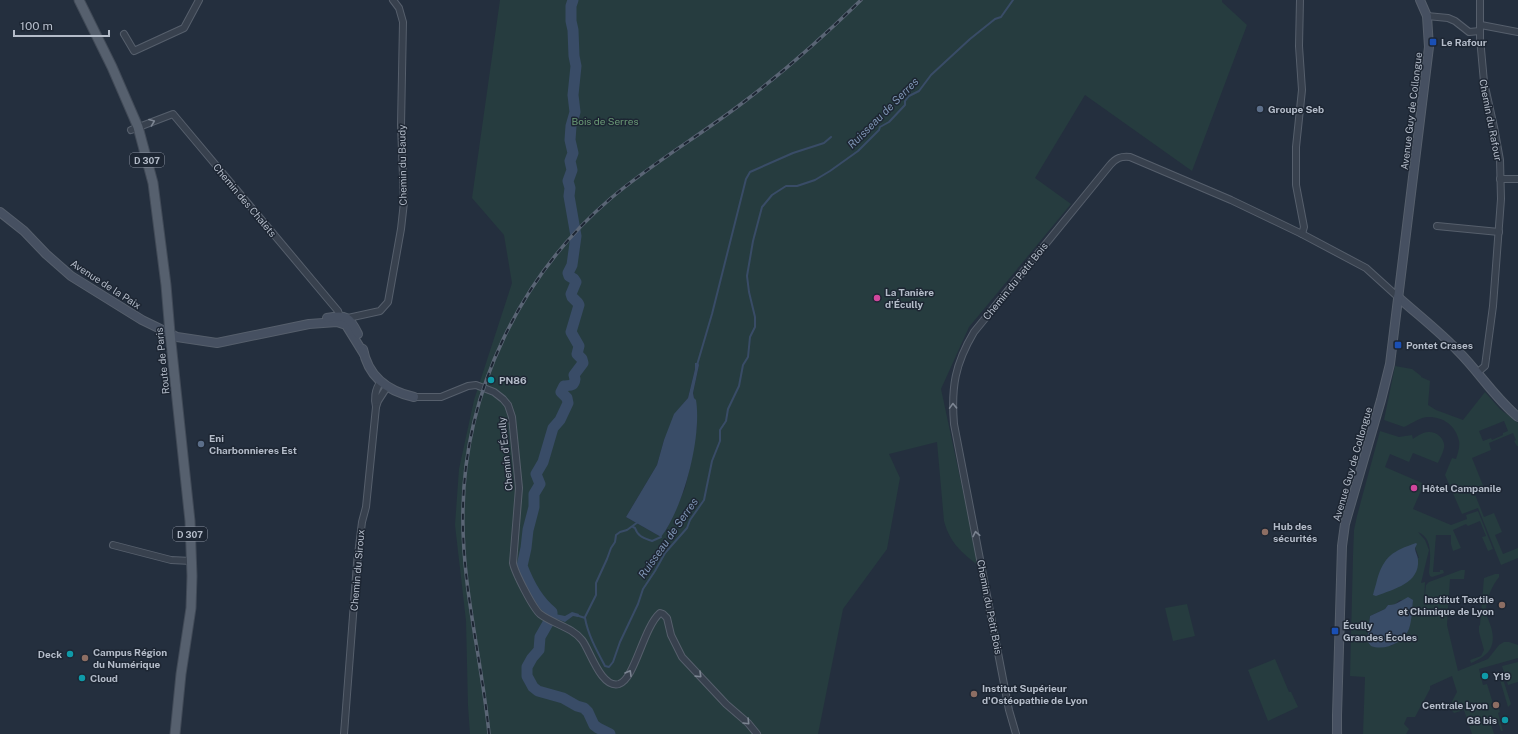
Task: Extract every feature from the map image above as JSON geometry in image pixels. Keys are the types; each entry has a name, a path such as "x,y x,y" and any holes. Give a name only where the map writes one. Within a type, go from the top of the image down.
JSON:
{"main road":[{"name":"Route de Paris","path":"79,0 112,67 153,183 166,286 192,561 191,608 181,674 175,734"},
{"name":"Avenue Guy de Collongue","path":"1338,734 1342,546 1347,516 1387,378 1398,297 1403,286 1405,273 1406,225 1429,47 1427,16 1420,0"},
{"name":"Avenue de la Paix","path":"0,212 24,231 46,254 71,276 142,320 170,333"},
{"path":"1398,297 1431,324 1458,351 1504,406 1518,417"},
{"path":"170,333 176,337 217,343 309,324 333,322 343,319 364,354 372,373 384,385"},
{"name":"Chemin d'Écully","path":"384,385 414,398"}],"street":[{"path":"124,34 134,52 184,28 198,0"},
{"name":"Chemin du Baudy","path":"343,319 380,311 388,302 401,229 404,202 401,125 403,22 402,15 393,0"},
{"path":"1300,0 1299,46 1302,90 1296,147 1296,185 1304,227 1302,234"},
{"name":"Chemin du Rafour","path":"1477,373 1485,366 1493,306 1501,199 1500,160 1484,82 1480,0"},
{"path":"1427,16 1448,18 1455,21 1469,32 1481,28 1518,32"},
{"name":"Chemin des Chalets","path":"134,128 173,114 338,311 343,319"},
{"name":"Chemin du Petit Bois","path":"1016,734 1009,710 954,424 954,387 959,362 965,347 974,332 1110,165 1117,158 1122,156 1130,157 1231,200 1302,234 1366,268 1398,297"},
{"path":"1500,179 1518,179"},
{"path":"1437,226 1499,232"},
{"name":"Chemin du Siroux","path":"344,734 356,568 362,522 366,507 376,407 384,385"},
{"name":"Chemin d'Écully","path":"414,398 441,397 473,385 494,392 508,405 512,417 519,488 513,563 516,573 537,611 577,635 582,640 600,672 608,681 614,684 620,684 626,680 652,622 660,613 663,614 667,618 671,635 682,657 726,704 748,723 757,734"},
{"path":"113,545 170,560 192,561"}],"green space":[{"name":"Bois de Serres","path":"500,0 1222,0 1222,2 1247,25 1192,171 1085,95 1035,178 1071,204 969,327 941,389 979,566 957,546 946,529 937,442 889,454 900,478 887,549 843,609 818,734 470,734 466,621 455,525 459,469 474,400 512,283 504,235 472,198","holes":["695,365 699,365 693,393 697,412 697,426 689,471 685,488 667,528 661,537 626,517 657,465 664,440 680,408 688,398"]},
{"path":"1395,366 1412,369 1421,377 1430,381 1428,405 1436,410 1463,420 1485,392 1500,409 1518,423 1518,446 1514,441 1516,440 1513,433 1489,443 1491,450 1472,458 1484,488 1474,492 1484,517 1494,513 1502,532 1495,535 1503,554 1518,548 1518,558 1501,565 1478,508 1462,514 1445,475 1452,458 1456,459 1459,448 1459,441 1452,426 1443,420 1433,417 1421,419 1404,427 1384,420","holes":["1504,421 1508,431 1492,440 1491,438 1483,441 1479,431"]},
{"path":"1380,431 1399,437 1412,435 1413,439 1426,432 1431,432 1440,436 1444,448 1438,463 1413,453 1409,462 1390,454 1385,467 1422,483 1423,486 1413,509 1451,525 1467,519 1466,515 1478,511 1493,549 1488,551 1482,537 1486,536 1480,521 1468,526 1466,524 1453,530 1461,548 1453,551 1451,535 1436,535 1433,572 1440,572 1440,570 1443,570 1444,573 1432,577 1429,573 1430,550 1429,544 1427,539 1418,532 1425,540 1429,550 1421,583 1425,582 1424,605 1426,585 1429,582 1461,570 1465,570 1464,579 1450,579 1447,625 1458,671 1488,659 1499,645 1504,642 1518,645 1518,658 1479,669 1483,685 1487,684 1495,710 1499,709 1500,712 1498,713 1503,731 1501,731 1498,721 1491,724 1494,734 1472,734 1464,710 1454,713 1449,707 1457,692 1452,676 1430,686 1430,689 1415,717 1407,717 1404,724 1409,729 1406,734 1363,734 1365,677 1350,676 1354,530","holes":["1415,547 1419,558 1386,559","1400,600 1413,600 1409,628 1404,637 1391,646 1367,641 1370,616 1385,609 1388,605 1394,605"]},
{"path":"1499,574 1499,577 1490,592 1486,609 1493,634 1492,645 1486,654 1471,663 1470,660 1481,656 1484,650 1479,632 1479,626 1484,578"},
{"path":"1187,604 1195,636 1173,641 1165,608"},
{"path":"1275,659 1289,692 1291,692 1298,707 1268,721 1248,670"},
{"path":"1518,662 1518,682 1508,685 1502,666"},
{"path":"1503,679 1511,704 1508,707 1500,680"}],"water":[{"path":"695,363 698,363 699,365 693,393 696,400 697,415 694,451 684,490 677,508 661,537 626,517 657,465 664,440 674,414 688,398"},
{"path":"1416,543 1415,550 1418,557 1418,568 1415,574 1410,580 1398,588 1376,596 1373,595 1377,580 1386,560 1395,552"},
{"path":"1408,597 1413,600 1411,622 1406,634 1398,642 1388,647 1371,646 1367,641 1370,616 1385,609 1388,605 1396,604"},
{"path":"572,612 579,614 578,617 573,616 565,622 554,618 555,614 565,616"}],"waterway":[{"path":"573,0 571,6 571,21 576,66 573,95 575,112 571,126 570,140 573,153 570,161 572,170 568,181 576,236 572,265 568,273 569,276 576,282 571,294 579,305 571,332 579,346 577,354 582,359 583,363 574,375 574,383 564,386 561,392 567,398 568,403 560,420 553,428 543,462 536,474 540,484 534,494 534,507 528,530 522,566 534,591 552,612 552,616 540,637 539,650 527,667 527,676 533,687 538,691 563,698 577,706 584,708 588,712 594,725 610,734"},
{"name":"Ruisseau de Serres","path":"576,615 585,618 588,631 596,649 605,666 609,667 613,662 643,589 665,553 687,528 690,520 704,500 712,461 720,441 720,430 726,421 728,409 739,386 743,365 748,357 750,337 755,327 755,317 747,276 753,241 762,207 772,195 786,186 797,186 815,180 858,151 879,130 880,127 889,122 905,105 905,101 909,96 919,91 931,75 970,39 995,19 1001,17 1013,0"},
{"path":"697,365 712,314 746,179 750,172 793,153 824,143 831,137"},
{"path":"585,617 596,595 596,583 615,542 616,535 627,530 638,522"},
{"path":"633,527 644,538 652,541 661,537"}],"railway":[{"path":"489,734 465,566 463,509 466,465 474,422 487,379 504,339 524,300 549,263 578,230 610,199 643,173 760,89 833,27 861,0"}],"place":[{"name":"Le Rafour","path":"1433,42"},
{"name":"Groupe Seb","path":"1260,109"},
{"name":"La Tanière d'Écully","path":"877,298"},
{"name":"Pontet Crases","path":"1398,345"},
{"name":"PN86","path":"491,380"},
{"name":"Eni Charbonnieres Est","path":"201,444"},
{"name":"Hôtel Campanile","path":"1414,488"},
{"name":"Hub des sécurités","path":"1265,532"},
{"name":"Institut Textile et Chimique de Lyon","path":"1502,605"},
{"name":"Écully Grandes Écoles","path":"1335,631"},
{"name":"Deck","path":"70,654"},
{"name":"Campus Région du Numérique","path":"85,658"},
{"name":"Y19","path":"1485,676"},
{"name":"Cloud","path":"82,678"},
{"name":"Institut Supérieur d'Ostéopathie de Lyon","path":"974,694"},
{"name":"Centrale Lyon","path":"1496,705"},
{"name":"G8 bis","path":"1505,720"}]}
